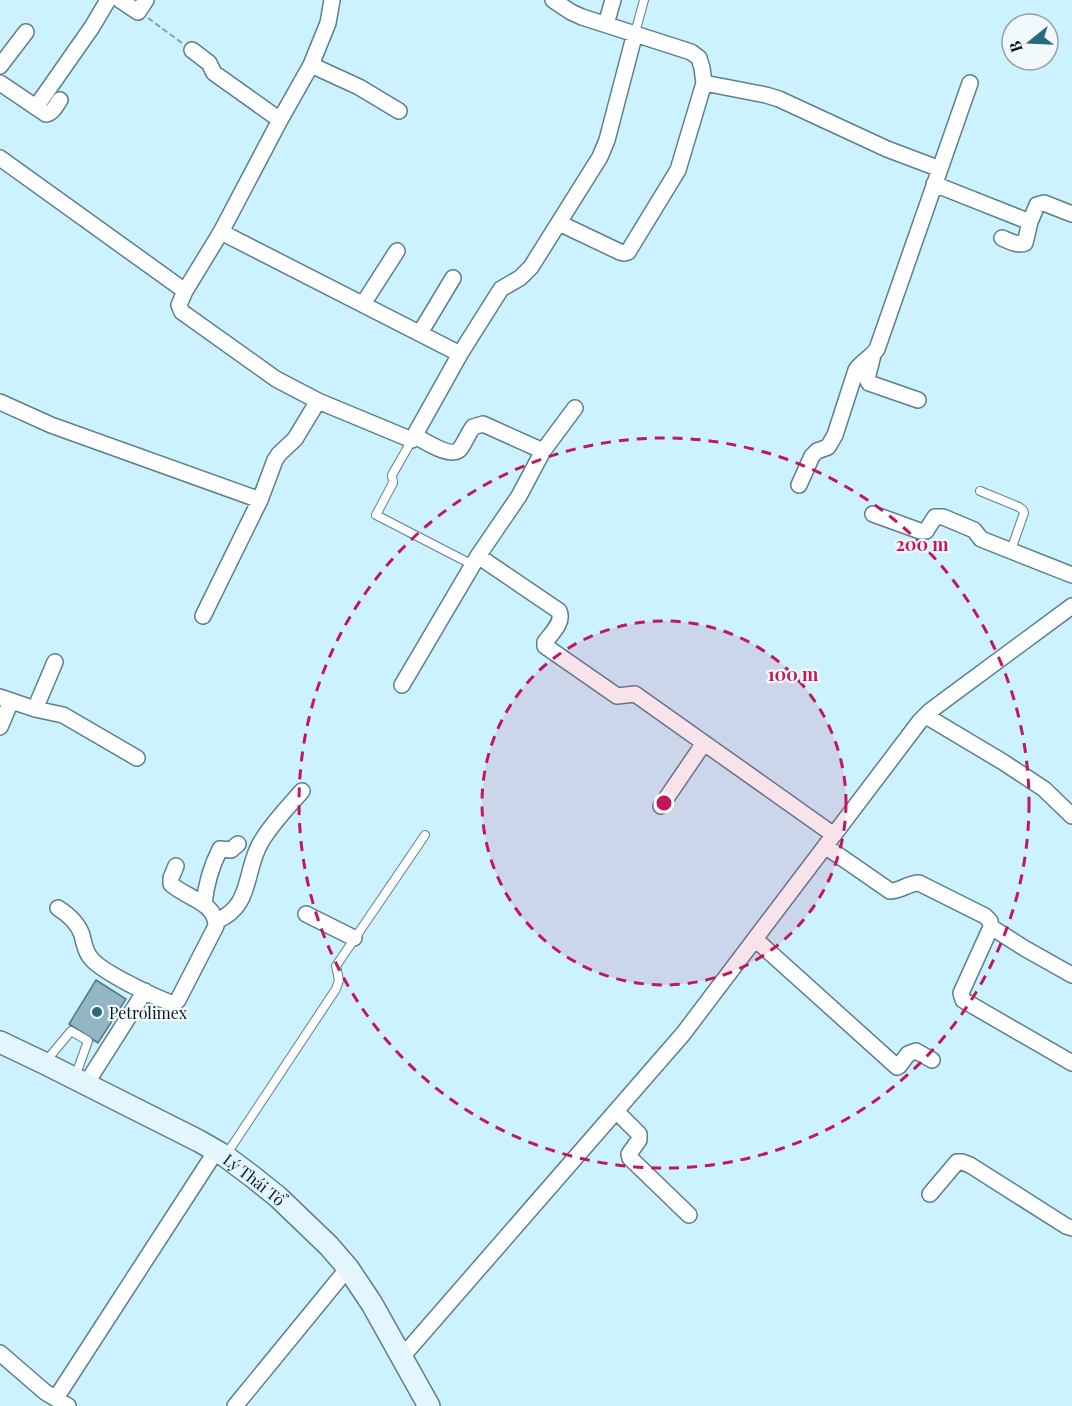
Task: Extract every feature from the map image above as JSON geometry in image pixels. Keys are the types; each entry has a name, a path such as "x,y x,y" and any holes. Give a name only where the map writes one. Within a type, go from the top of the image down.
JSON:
{"main road":[{"name":"Lý Thái Tổ","path":"0,1042 191,1137 220,1154 278,1197 329,1246 348,1268 372,1304 429,1406"}],"street":[{"path":"36,107 108,0"},
{"path":"120,0 142,6"},
{"path":"332,0 328,23 311,65 179,305 183,312 276,380 318,401 446,452 459,451 473,427 483,424 543,451"},
{"path":"553,0 582,17 691,52 699,58 704,83 678,171 628,252 620,252 560,223"},
{"path":"606,24 613,0"},
{"path":"0,66 26,32"},
{"path":"413,438 460,354 501,289 520,278 531,267 600,157 607,140 635,33"},
{"path":"192,50 209,63 214,73 280,120"},
{"path":"311,65 359,87 399,111"},
{"path":"0,82 46,114 50,114 60,100"},
{"path":"704,83 779,99 887,149 940,169"},
{"path":"918,400 869,383 867,379 873,355 970,83"},
{"path":"0,158 185,291"},
{"path":"934,184 1030,222"},
{"path":"1002,238 1019,244 1025,243 1030,222 1037,205 1041,203 1072,214"},
{"path":"220,232 460,354"},
{"path":"363,304 397,251"},
{"path":"420,333 453,278"},
{"path":"799,485 812,456 817,451 828,447 835,435 856,370 862,361 873,355"},
{"path":"203,616 260,500 275,460 295,439 318,401"},
{"path":"0,402 51,425 260,500"},
{"path":"402,684 476,561 519,496 543,451 575,408"},
{"path":"873,514 920,531 926,531 935,518 944,517 974,530 981,539 1072,575"},
{"path":"476,561 559,611 561,620 545,642 545,646 617,696 635,694 704,743 890,891 911,883 919,883 990,921 991,927 962,993 963,1000 1072,1063"},
{"path":"402,1358 683,1034 926,716 1072,606"},
{"path":"35,709 55,662"},
{"path":"0,727 6,699 63,716 137,758"},
{"path":"926,716 1044,789 1072,816"},
{"path":"661,806 704,743"},
{"path":"216,921 224,918 243,897 259,844 272,825 302,791"},
{"path":"204,904 210,870 220,849 231,850 238,844"},
{"path":"58,908 75,922 87,953 97,966 145,992 174,1004 216,926 213,912 171,884 176,866"},
{"path":"306,914 354,938"},
{"path":"991,927 1072,975"},
{"path":"755,939 897,1067 908,1054 916,1051 932,1060"},
{"path":"80,1081 145,992"},
{"path":"616,1111 639,1134 639,1140 629,1154 630,1158 689,1215"},
{"path":"0,1353 45,1392 62,1402 220,1154"},
{"path":"930,1194 957,1162 962,1162 1072,1228"},
{"path":"235,1406 348,1268"}],"lane":[{"path":"635,33 644,0"},
{"path":"413,438 392,474 393,483 376,515 476,561"},
{"path":"980,491 1023,510 1024,513 1011,550"},
{"path":"220,1154 336,989 339,980 336,966 425,836"},
{"path":"44,1063 71,1031 88,1041 80,1081"}],"path":[{"path":"142,6 192,50"}],"building":[{"name":"Petrolimex","path":"96,980 126,999 98,1043 69,1024"}],"place":[{"name":"Petrolimex","path":"97,1012"}]}
